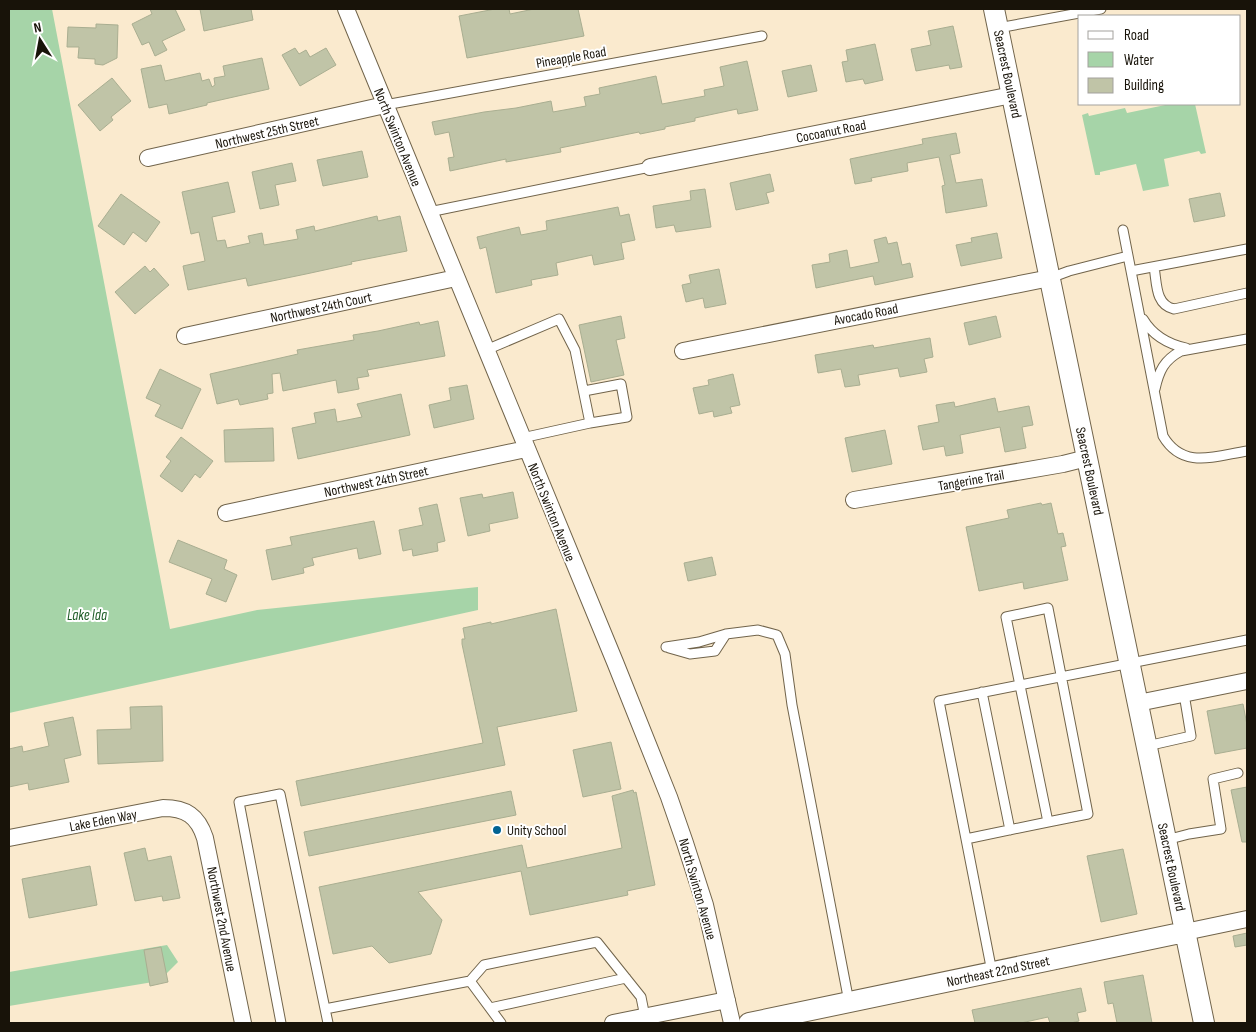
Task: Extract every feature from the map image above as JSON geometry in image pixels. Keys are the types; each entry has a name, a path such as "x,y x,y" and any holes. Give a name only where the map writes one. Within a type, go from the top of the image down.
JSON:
{"street":[{"name":"North Swinton Avenue","path":"346,9 669,797 686,843 705,905 732,1023"},
{"name":"Seacrest Boulevard","path":"994,9 1204,1023"},
{"name":"Cocoanut Road","path":"650,167 1012,95"},
{"name":"Northwest 25th Street","path":"148,158 385,105"},
{"name":"Northwest 24th Court","path":"185,336 456,278"},
{"name":"Avocado Road","path":"683,351 1050,278"},
{"name":"Northwest 24th Street","path":"226,513 524,444"},
{"name":"Tangerine Trail","path":"854,500 1064,464 1087,458"},
{"path":"1138,703 1247,681"},
{"name":"Lake Eden Way","path":"9,838 163,808 180,810 194,818"},
{"name":"Northwest 2nd Avenue","path":"194,818 202,827 205,838 243,1023"},
{"name":"Northeast 22nd Street","path":"749,1023 1247,919"},
{"path":"614,1023 727,1000"}],"lane":[{"path":"998,28 1100,9"},
{"name":"Pineapple Road","path":"385,105 762,36"},
{"path":"429,212 650,167"},
{"path":"1123,230 1163,436 1169,446 1188,458 1199,459 1247,451"},
{"path":"1132,271 1247,249"},
{"path":"1050,278 1069,270 1128,256"},
{"path":"1154,267 1159,297 1169,308 1247,293"},
{"path":"1139,312 1147,326 1159,338 1189,349"},
{"path":"486,350 559,319 575,350 590,423"},
{"path":"1154,391 1159,371 1164,362 1177,353 1189,349 1247,339"},
{"path":"524,444 590,423 627,418 621,384 584,391"},
{"path":"966,839 1088,814 1048,608 1006,617 1048,822"},
{"path":"666,647 690,654 715,651 726,634 758,630 777,636 784,654 849,1002"},
{"path":"992,973 939,701 1247,640"},
{"path":"982,692 1010,830"},
{"path":"1147,746 1191,736 1184,694"},
{"path":"1166,840 1189,834 1221,830 1213,779 1238,773"},
{"path":"281,1023 239,802 280,794 328,1023"},
{"path":"325,1009 470,981 484,965 597,942 641,997 645,1017"},
{"path":"490,1008 626,978"},
{"path":"470,981 501,1023"}],"water":[{"name":"Lake Ida","path":"9,9 52,9 170,629 257,610 478,587 478,610 9,713"},
{"path":"1165,105 1195,105 1206,153 1201,154 1199,151 1164,159 1169,186 1143,191 1136,164 1100,172 1100,175 1095,175 1082,115 1088,113 1089,116 1125,108 1127,113"},
{"path":"167,945 178,962 159,981 9,1006 9,972"}],"building":[{"path":"150,9 175,9 185,30 162,41 167,50 155,56 149,42 142,45 132,24 152,14"},
{"path":"200,9 251,9 253,20 204,31"},
{"path":"495,9 509,9 510,14 534,9 578,9 584,36 467,58 459,16"},
{"path":"96,24 118,25 117,58 103,65 95,64 95,59 78,58 79,47 67,47 68,27 96,28"},
{"path":"953,26 962,67 950,69 949,65 916,71 911,49 931,45 928,31"},
{"path":"875,44 883,80 865,84 863,79 846,82 842,62 848,61 846,50"},
{"path":"295,48 299,54 306,50 310,57 326,48 336,65 300,86 282,55"},
{"path":"262,58 269,89 169,114 167,104 149,108 141,69 161,65 165,81 200,73 202,81 209,79 212,87 215,85 214,78 225,76 223,66"},
{"path":"747,61 758,110 738,114 737,109 695,118 695,121 665,127 665,129 640,134 639,132 560,148 561,152 506,162 506,159 450,171 448,158 454,157 449,132 435,135 432,122 551,101 553,112 586,106 584,97 600,94 599,88 656,76 662,104 705,96 704,90 724,86 720,67"},
{"path":"811,65 817,91 788,97 782,71"},
{"path":"112,78 131,101 111,117 113,120 100,131 78,105"},
{"path":"956,133 960,153 950,155 956,183 982,179 987,206 946,213 942,186 945,185 939,157 907,163 908,171 871,178 872,181 855,184 850,159 923,144 922,139"},
{"path":"362,151 368,177 323,186 317,160"},
{"path":"292,163 296,181 275,185 279,205 260,209 252,172"},
{"path":"770,174 774,191 766,193 769,203 736,210 730,183"},
{"path":"228,182 235,212 212,217 217,241 225,240 227,248 250,243 248,236 262,233 264,245 298,239 296,230 314,226 315,231 377,216 378,221 400,216 407,251 248,286 246,278 188,290 183,266 205,261 199,232 191,234 182,192"},
{"path":"705,189 711,227 676,232 674,225 656,228 653,206 691,200 690,191"},
{"path":"1220,193 1225,216 1194,222 1189,199"},
{"path":"121,194 160,222 146,242 133,232 124,245 98,226"},
{"path":"618,207 620,216 629,214 635,240 621,243 624,259 594,265 592,255 556,263 558,275 531,280 532,285 496,293 486,247 480,249 477,237 519,227 521,235 547,230 546,221"},
{"path":"997,233 1002,258 961,266 956,245 972,242 971,238"},
{"path":"886,237 888,244 897,242 902,265 910,263 913,277 875,285 873,276 816,288 812,265 830,262 829,254 847,250 850,268 879,262 874,240"},
{"path":"145,266 150,272 154,268 169,285 135,314 115,292"},
{"path":"719,269 726,304 705,308 703,298 686,302 682,285 691,283 689,275"},
{"path":"621,316 625,338 616,340 624,375 591,382 579,325"},
{"path":"996,316 1001,337 969,345 964,323"},
{"path":"438,321 445,356 367,370 369,376 357,378 359,389 338,393 336,380 283,391 280,373 272,374 273,393 267,394 268,399 240,405 238,399 217,404 210,374 298,354 297,350 354,340 353,335 419,322 420,325"},
{"path":"930,338 933,357 924,359 927,372 900,377 898,368 858,375 860,385 845,387 841,369 818,373 815,355 873,345 874,348"},
{"path":"160,369 201,389 182,429 155,416 161,405 146,398"},
{"path":"733,374 740,405 730,407 732,413 714,417 713,411 699,414 693,388 709,385 708,380"},
{"path":"467,385 474,419 434,428 429,405 451,400 449,388"},
{"path":"401,394 410,435 298,459 292,428 316,423 314,413 335,409 337,422 362,417 357,404"},
{"path":"995,398 998,412 1029,406 1033,425 1022,427 1026,448 1005,452 1000,427 960,435 963,453 946,456 944,446 923,450 918,426 939,422 936,405 954,402 955,407"},
{"path":"273,428 274,461 225,462 224,430"},
{"path":"885,430 892,464 852,472 845,438"},
{"path":"181,437 213,461 200,478 195,474 182,492 160,476 171,461 166,457"},
{"path":"513,492 518,518 489,524 490,531 468,536 460,498 482,494 483,498"},
{"path":"1041,503 1042,505 1051,503 1058,534 1063,533 1066,546 1061,547 1068,580 1024,589 1023,582 979,591 966,527 1009,518 1007,510"},
{"path":"437,504 445,541 437,543 438,551 413,556 412,549 403,551 399,530 423,525 419,508"},
{"path":"374,521 381,554 359,559 357,548 312,558 314,565 303,568 304,573 272,580 266,550 292,545 290,537"},
{"path":"178,540 227,560 224,569 237,575 226,602 206,594 212,579 169,562"},
{"path":"712,557 716,575 688,581 684,563"},
{"path":"556,609 577,711 497,727 505,765 301,806 296,781 483,743 462,644 462,639 465,639 463,628 491,622 491,624"},
{"path":"1243,704 1247,725 1247,748 1215,754 1207,711"},
{"path":"162,706 163,761 98,764 97,730 131,729 130,707"},
{"path":"73,717 81,755 64,759 69,782 29,790 28,783 9,787 9,749 22,746 23,752 49,746 44,723"},
{"path":"611,742 621,789 583,797 573,750"},
{"path":"1247,787 1247,842 1242,842 1231,790"},
{"path":"633,790 634,793 636,792 655,885 627,891 628,895 530,915 521,871 418,892 442,920 431,954 389,963 372,946 333,954 319,887 522,845 527,868 622,848 612,796"},
{"path":"511,791 516,815 309,856 304,832"},
{"path":"145,848 148,861 171,856 180,898 163,901 162,896 135,901 124,853"},
{"path":"1123,849 1137,914 1101,922 1087,856"},
{"path":"90,866 97,905 29,918 22,879"},
{"path":"1247,933 1247,945 1235,947 1233,936"},
{"path":"161,947 168,982 150,986 144,950"},
{"path":"1143,975 1152,1023 1117,1023 1113,1003 1108,1004 1104,982"},
{"path":"1081,988 1086,1011 1077,1013 1079,1021 1050,1023 1048,1017 1021,1023 975,1023 972,1010"}],"place":[{"name":"Unity School","path":"497,830"}]}
